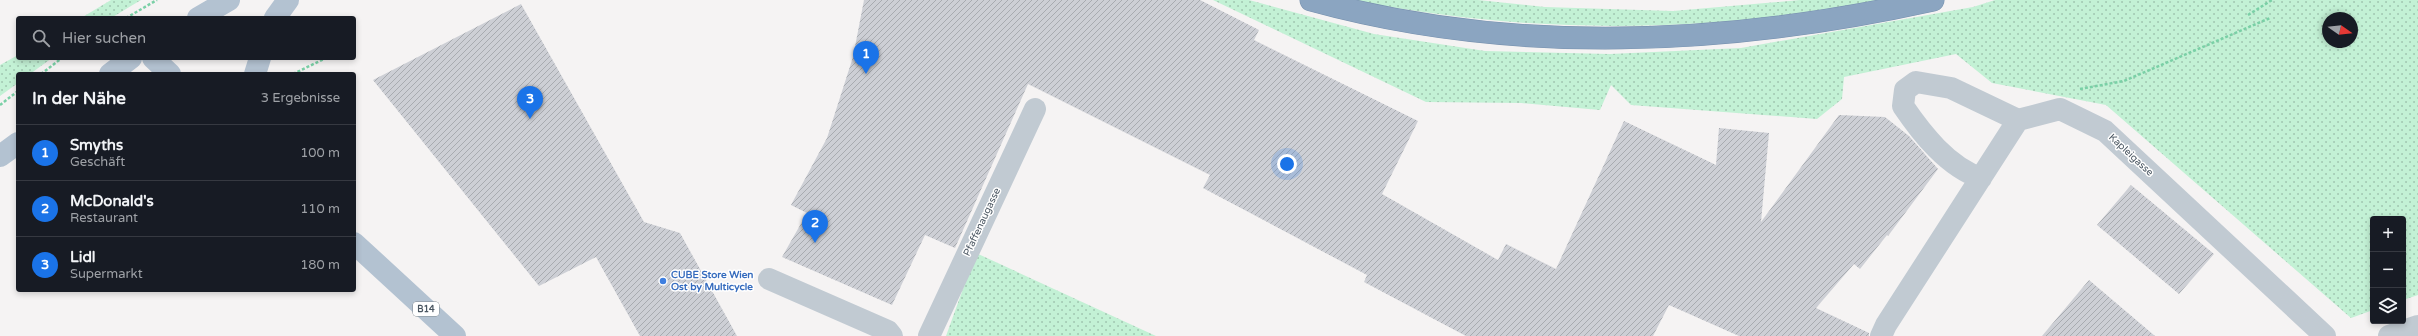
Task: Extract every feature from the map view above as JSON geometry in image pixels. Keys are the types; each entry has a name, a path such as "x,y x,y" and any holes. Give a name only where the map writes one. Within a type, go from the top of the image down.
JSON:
{"highway":[{"path":"1312,0 1342,9 1435,26 1552,38 1610,38 1719,34 1780,28 1866,15 1933,0"}],"main road":[{"path":"201,16 229,0"},
{"path":"276,16 288,0"},
{"path":"113,72 128,60"},
{"path":"155,60 168,72"},
{"path":"256,72 259,60"},
{"path":"0,156 16,144"},
{"name":"B14","path":"356,245 455,336"}],"street":[{"path":"1981,178 1966,173 1935,146 1914,122 1903,106 1905,90 1916,82 1951,88 2018,120 2060,108"},
{"name":"Kapleigasse","path":"2060,108 2106,131 2325,336"},
{"name":"Pfaffenaugasse","path":"929,336 1034,109"},
{"path":"1883,331 2018,120"},
{"path":"769,279 888,331 892,336"},
{"path":"2389,336 2418,326"}],"path":[{"path":"129,16 157,0"},
{"path":"2248,15 2272,0"},
{"path":"2060,108 2067,91 2124,81 2270,18"},
{"path":"44,72 59,60"},
{"path":"297,72 322,60"},
{"path":"0,105 16,93"}],"green space":[{"path":"111,0 141,0 114,16 84,16"},
{"path":"1213,0 1249,0 1374,34 1485,51 1610,54 1741,48 1973,7 1995,0 2418,0 2418,295 2406,299 2406,216 2370,216 2370,311 2351,318 2106,105 1992,83 1956,54 1844,77 1842,99 1817,119 1631,105 1611,85 1600,110 1521,103 1426,102"},
{"path":"1354,0 1478,0 1545,7 1673,11 1800,0 1878,0 1813,11 1747,19 1682,24 1616,26 1485,20"},
{"path":"16,56 16,60 49,60 33,72 16,72 16,84 0,96 0,65"},
{"path":"976,253 1156,336 946,336"}],"building":[{"path":"864,0 1200,0 1259,30 1254,40 1418,121 1382,194 1498,260 1506,244 1556,269 1624,121 1716,165 1719,128 1769,133 1761,222 1839,115 1885,117 1909,136 1938,169 1888,236 1887,235 1860,269 1854,264 1816,308 1869,333 1869,336 1739,336 1669,305 1653,336 1466,336 1364,282 1367,275 1203,188 1210,175 1028,84 955,248 925,235 892,305 782,257 807,213 791,205 827,138 853,57"},
{"path":"521,4 644,222 680,233 737,336 640,336 596,257 539,286 373,80"},
{"path":"2131,185 2214,254 2179,294 2097,225"},
{"path":"2089,280 2155,336 2042,336"}],"place":[{"name":"Smyths","path":"866,74"},
{"name":"Lidl","path":"530,119"},
{"name":"McDonald's","path":"815,243"},
{"name":"CUBE Store Wien Ost by Multicycle","path":"663,281"}]}
